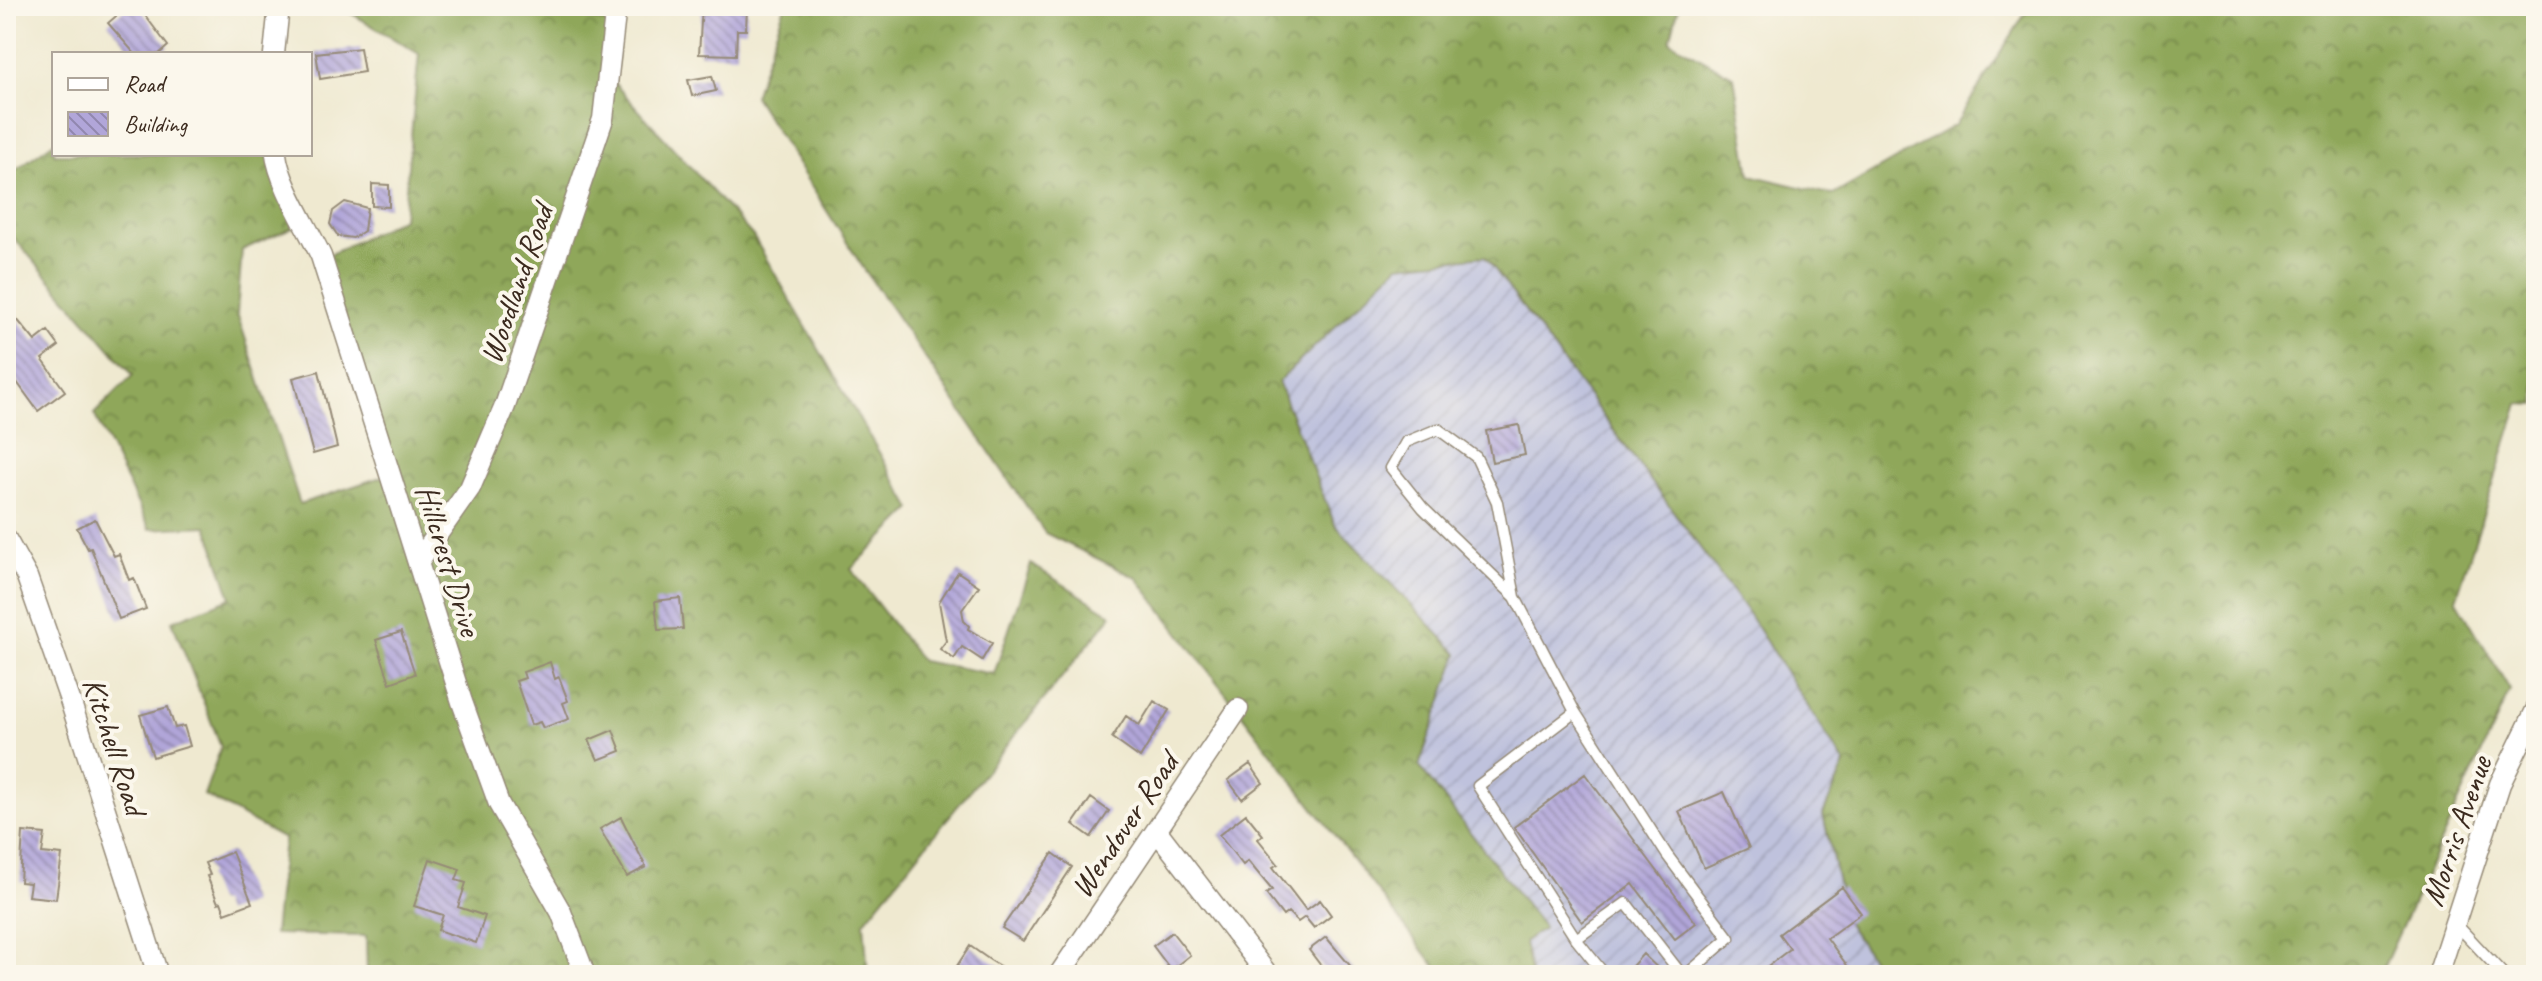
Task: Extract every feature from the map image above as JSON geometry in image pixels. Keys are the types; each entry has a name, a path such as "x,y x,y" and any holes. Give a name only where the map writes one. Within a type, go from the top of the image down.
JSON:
{"street":[{"path":"274,52 279,6"},
{"name":"Woodland Road","path":"418,562 470,488 505,406 603,119 616,6"},
{"name":"Hillcrest Drive","path":"276,156 290,194 321,256 462,702 499,804 561,912 585,975"},
{"name":"Kitchell Road","path":"7,542 27,577 70,700 158,975"},
{"name":"Wendover Road","path":"1059,975 1238,709"},
{"name":"Morris Avenue","path":"2438,975 2500,784 2536,710"},
{"path":"1157,831 1268,975"}],"lane":[{"path":"1515,597 1423,508 1391,468 1406,442 1438,429 1476,457 1497,502 1515,597 1575,712 1667,855 1729,938 1684,975 1626,903 1576,939"},
{"path":"1575,712 1478,786 1576,939 1605,975"},
{"path":"2455,923 2504,975"}],"shaded area":[{"path":"1484,256 1746,610 1845,764 1823,814 1847,923 1883,975 1531,975 1523,942 1543,928 1418,766 1458,654 1335,525 1278,382 1399,265"}],"green space":[{"path":"339,6 543,6 620,26 614,83 753,236 912,509 851,569 921,661 994,674 1031,564 1112,615 864,922 868,975 367,975 366,936 274,934 284,839 204,795 221,747 172,621 231,598 207,526 150,529 94,414 133,375 6,229 6,177 52,143 52,156 279,156 306,221 242,250 237,313 300,504 387,475 319,260 403,218 419,54"},
{"path":"785,6 1679,6 1670,41 1734,77 1750,175 1833,195 1955,125 2030,6 2536,6 2536,405 2519,404 2456,599 2510,690 2380,975 1883,975 1847,923 1823,814 1845,764 1746,610 1485,256 1399,265 1278,382 1335,525 1458,654 1419,766 1544,928 1524,942 1531,975 1442,975 1137,578 1045,533 860,263 754,96"}],"building":[{"path":"128,6 138,6 168,46 161,52 133,52 108,23"},
{"path":"702,6 747,7 746,30 737,30 736,55 699,54"},
{"path":"360,48 364,72 320,79 316,53"},
{"path":"712,76 716,91 692,96 688,80"},
{"path":"372,184 389,185 389,207 372,206"},
{"path":"345,202 367,208 364,231 353,238 338,236 330,224 333,211"},
{"path":"6,306 35,341 48,331 59,346 42,359 65,391 38,411 6,367"},
{"path":"319,371 337,447 313,454 293,378"},
{"path":"1519,425 1525,455 1492,462 1486,431"},
{"path":"95,519 114,556 119,554 129,580 134,578 146,609 119,619 91,548 88,549 77,528"},
{"path":"958,572 979,586 962,610 968,629 992,643 982,660 962,647 954,659 940,649 946,641 939,602"},
{"path":"680,598 683,629 658,630 655,601"},
{"path":"401,632 415,674 390,683 376,640"},
{"path":"550,662 555,679 559,677 568,701 563,703 569,719 543,728 540,722 531,725 516,681 525,678 523,672"},
{"path":"1154,701 1169,710 1140,758 1112,738 1126,716 1139,725"},
{"path":"168,707 175,728 184,726 190,746 153,757 140,715"},
{"path":"613,730 621,751 598,760 589,740"},
{"path":"1250,764 1263,783 1242,799 1228,780"},
{"path":"1585,774 1696,923 1675,939 1633,884 1582,922 1514,827"},
{"path":"1724,792 1749,848 1704,868 1679,811"},
{"path":"1091,798 1109,811 1091,837 1073,824"},
{"path":"1246,814 1263,835 1258,839 1278,864 1273,867 1306,910 1320,900 1331,915 1314,928 1305,917 1298,922 1288,912 1283,916 1266,894 1272,890 1248,861 1243,865 1219,835"},
{"path":"621,817 646,867 627,877 600,829"},
{"path":"23,832 45,834 42,853 62,855 56,899 28,896 30,883 20,882"},
{"path":"232,852 252,903 225,913 207,876 210,875 205,863"},
{"path":"1053,853 1072,867 1023,941 1002,928"},
{"path":"430,859 460,869 456,880 466,883 458,907 485,916 476,943 438,930 443,915 414,906"},
{"path":"1842,887 1861,913 1827,938 1854,975 1756,975 1790,949 1779,934"},
{"path":"1172,932 1190,955 1171,970 1153,946"},
{"path":"1326,937 1358,975 1328,975 1309,950"},
{"path":"970,946 990,960 1014,975 951,975"},
{"path":"1643,954 1665,975 1624,975"}]}
